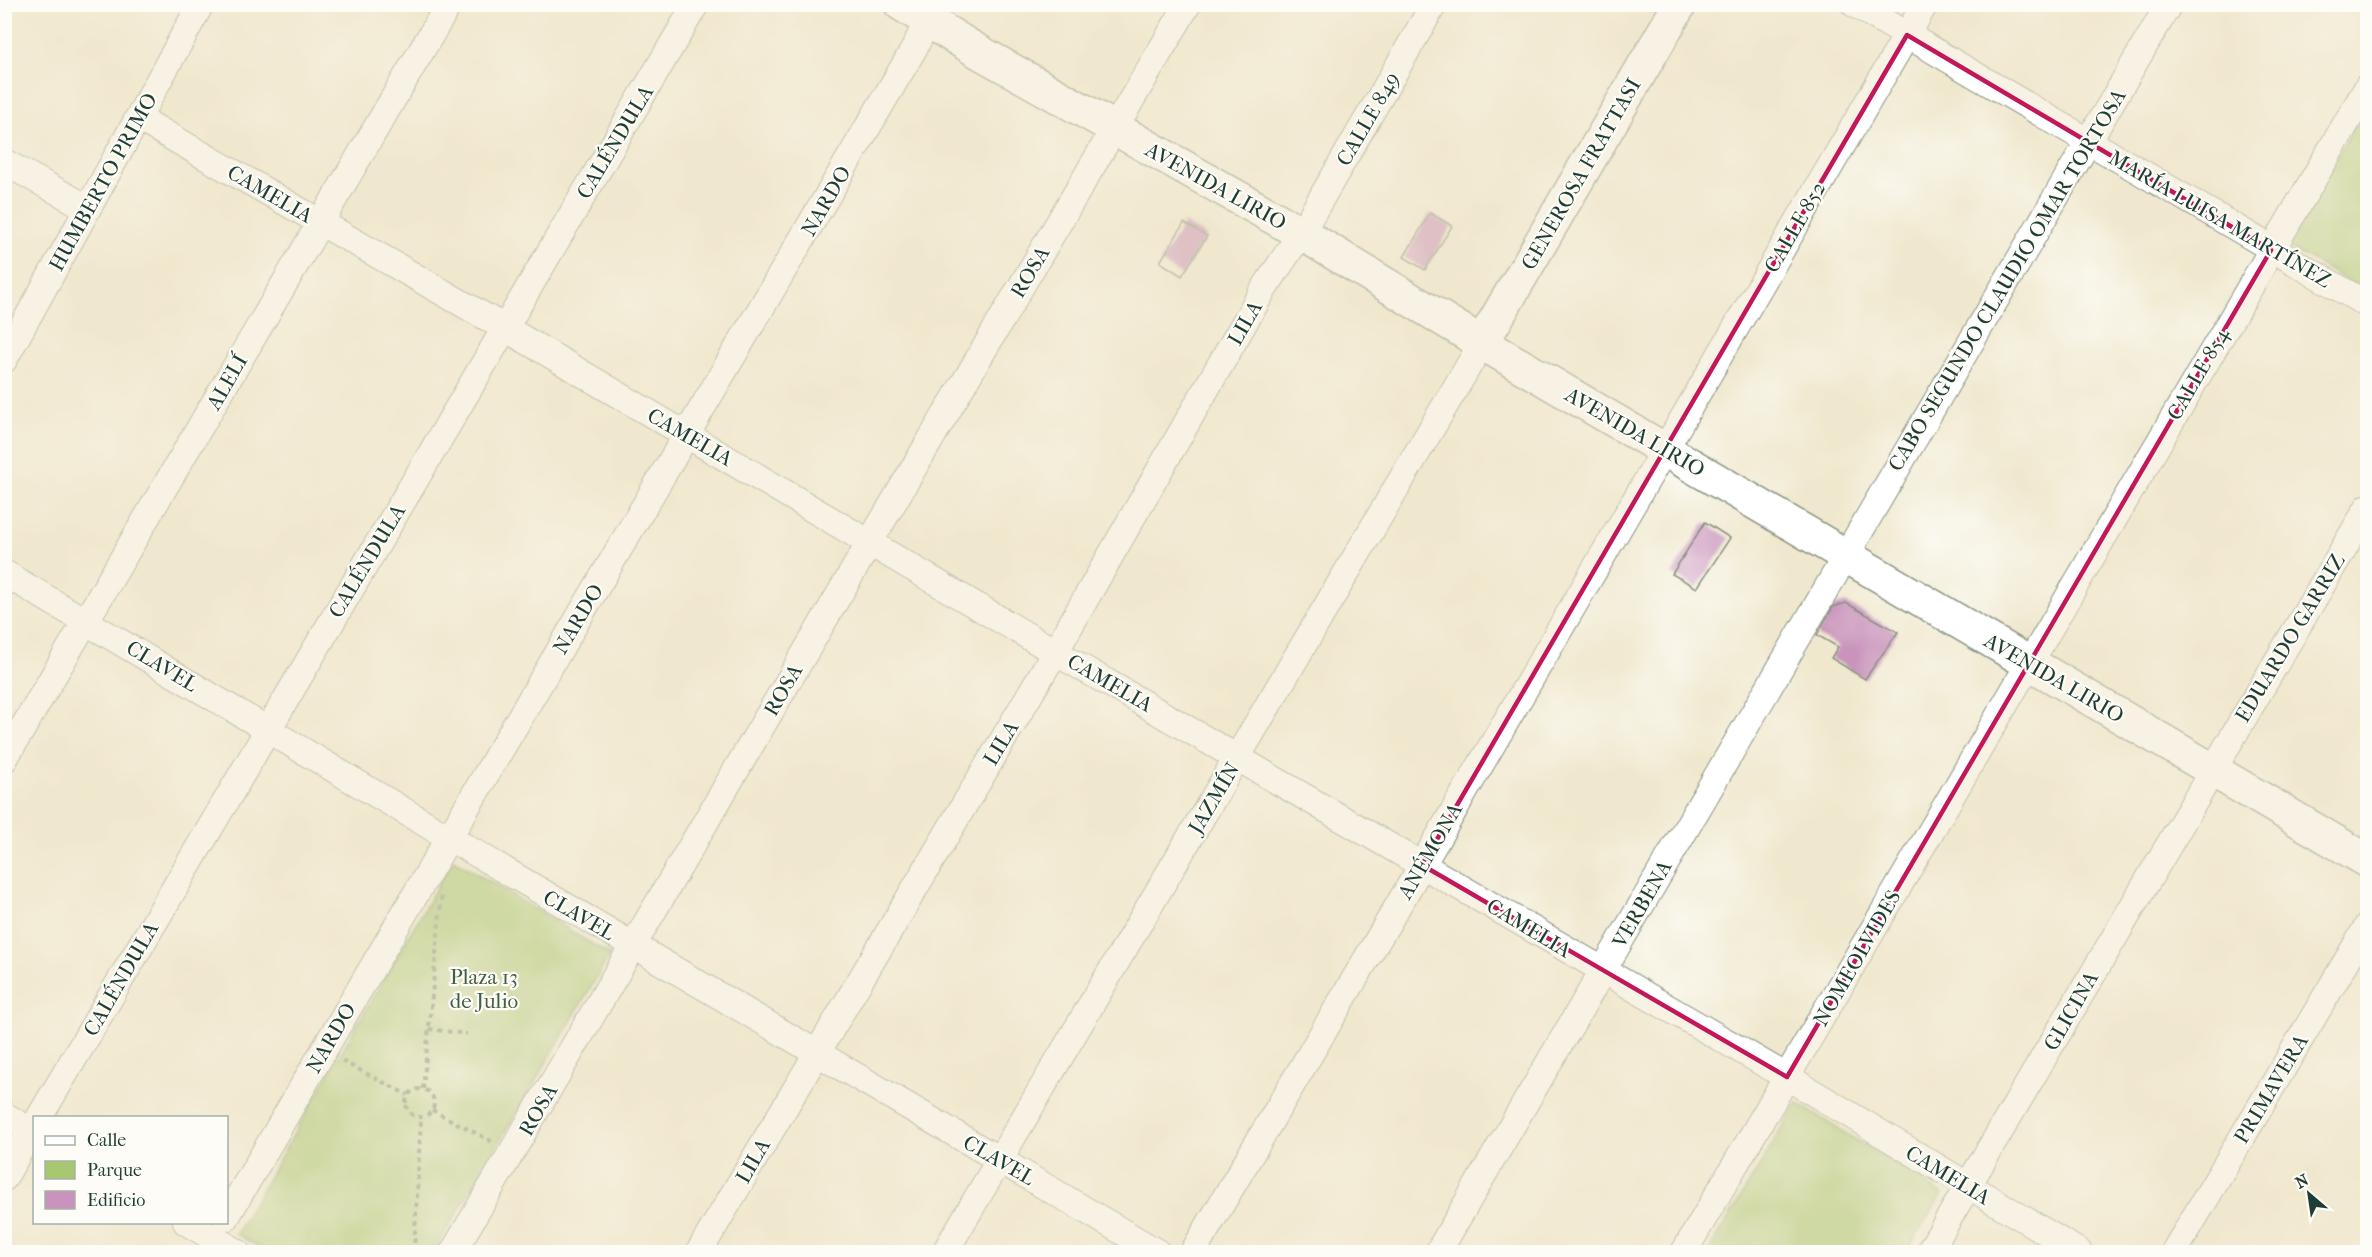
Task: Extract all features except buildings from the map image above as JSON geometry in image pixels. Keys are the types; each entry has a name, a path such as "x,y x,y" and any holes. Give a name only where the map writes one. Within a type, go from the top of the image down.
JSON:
{"main road":[{"name":"GENEROSA FRATTASI","path":"1482,343 1680,4"},
{"name":"AVENIDA LIRIO","path":"918,9 1115,129 1301,233 1482,343 2367,861"}],"street":[{"name":"HUMBERTO PRIMO","path":"4,360 201,4"},
{"name":"ALELÍ","path":"4,760 448,4"},
{"name":"CALÉNDULA","path":"41,1116 267,729 696,4"},
{"name":"ROSA","path":"453,1252 1188,4"},
{"name":"CALLE 849","path":"1301,233 1434,4"},
{"name":"MARÍA LUISA MARTÍNEZ","path":"1854,4 2367,305"},
{"name":"CALLE 852","path":"1665,449 1925,4"},
{"name":"CABO SEGUNDO CLAUDIO OMAR TORTOSA","path":"1845,556 2169,4"},
{"name":"NARDO","path":"228,1216 448,837 688,436 915,47 918,9"},
{"name":"CALLE 854","path":"2028,662 2367,86"},
{"name":"CAMELIA","path":"138,118 505,328 1055,652 1787,1077 2079,1252"},
{"path":"4,162 88,208"},
{"name":"LILA","path":"699,1252 1055,652 1263,292 1301,233"},
{"name":"JAZMÍN","path":"945,1252 1482,343"},
{"name":"ANÉMONA","path":"1193,1252 1665,449"},
{"name":"EDUARDO GARRIZ","path":"2212,770 2367,507"},
{"name":"VERBENA","path":"1438,1252 1845,556"},
{"name":"CLAVEL","path":"4,573 448,837 1157,1252"},
{"name":"NOMEOLVIDES","path":"1684,1252 2028,662"},
{"name":"GLICINA","path":"1929,1252 2212,770"},
{"name":"PRIMAVERA","path":"2174,1252 2367,925"},
{"path":"4,1115 33,1126"},
{"name":"CALÉNDULA","path":"4,1178 33,1130"},
{"path":"192,1224 218,1233 237,1252"}],"path":[{"path":"423,1089 443,882"},
{"path":"429,1029 467,1034"},
{"path":"323,1051 408,1095"},
{"path":"415,1089 423,1089 433,1095 432,1110 421,1117 412,1115 406,1108 408,1095 415,1089"},
{"path":"432,1110 513,1152"},
{"path":"414,1252 421,1117"}],"highlighted area":[{"path":"1907,35 2271,250 1787,1077 1422,865"}],"green space":[{"path":"2367,105 2367,292 2284,245"},
{"name":"Plaza 13 de Julio","path":"453,859 610,955 434,1252 267,1252 236,1234"},
{"path":"1797,1103 1942,1194 1906,1252 1708,1252"}]}
